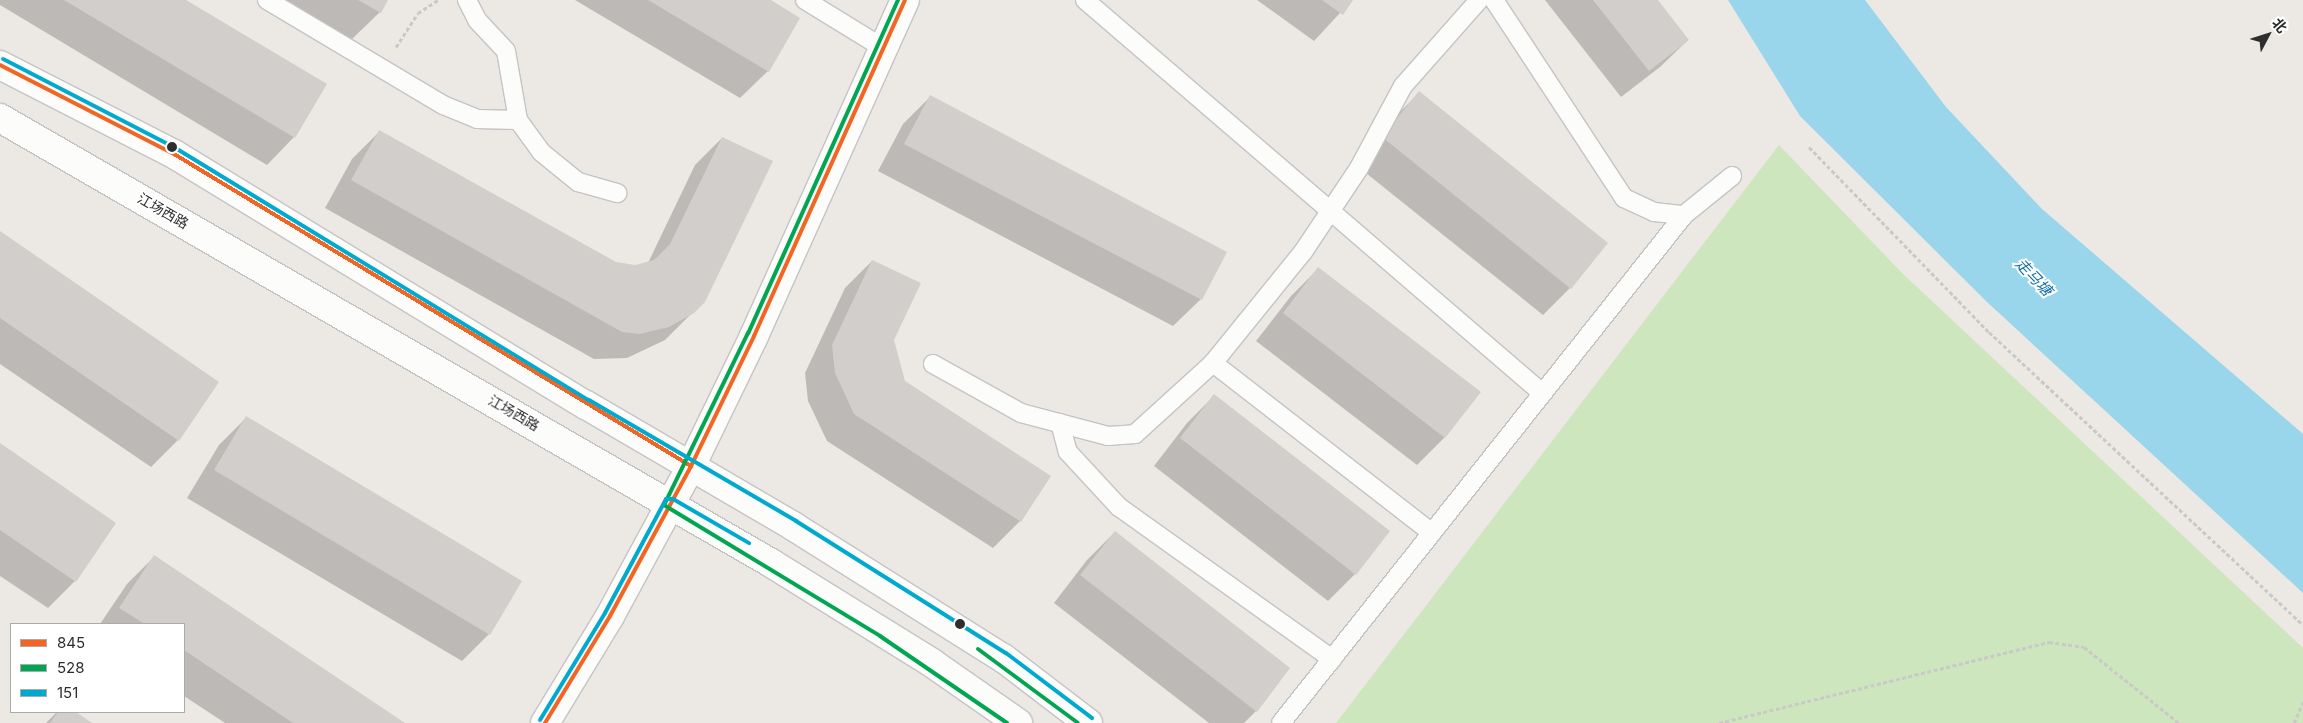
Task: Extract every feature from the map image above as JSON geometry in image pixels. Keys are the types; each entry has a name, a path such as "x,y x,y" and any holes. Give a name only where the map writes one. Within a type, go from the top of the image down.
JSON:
{"main road":[{"path":"545,723 610,616 691,466 754,336 905,0"},
{"path":"0,65 174,154 691,466 956,627 1048,690 1088,723"},
{"name":"江场西路","path":"0,118 670,504 891,637 1018,723"}],"lane":[{"path":"267,0 443,105 477,119 518,120"},
{"path":"467,0 477,20 506,51 518,120 541,152 578,182 617,193"},
{"path":"1085,0 1542,393"},
{"path":"932,364 1021,412 1108,436 1135,434 1213,363 1303,252 1359,168 1402,86 1479,0"},
{"path":"1494,0 1624,198 1654,212 1684,214"},
{"path":"813,2 883,48"},
{"path":"1281,723 1684,214 1732,176"},
{"path":"1213,363 1432,533"},
{"path":"1060,423 1068,452 1119,507 1332,659"}],"path":[{"path":"384,70 418,13 438,0"},
{"path":"1809,147 1989,332 2303,625"},
{"path":"1719,723 2049,642 2084,647 2179,723"},
{"path":"2294,723 2303,702"}],"green space":[{"path":"1779,145 1903,274 2303,648 2303,723 1336,723"}],"water":[{"name":"走马塘","path":"1728,0 1865,0 1946,107 2042,209 2303,434 2303,593 1987,302 1800,116"}],"building":[{"path":"64,0 186,0 327,84 295,138"},
{"path":"358,0 388,0 381,13"},
{"path":"648,0 771,0 800,18 769,72"},
{"path":"1322,0 1353,0 1343,15"},
{"path":"1593,0 1658,0 1689,40 1649,71"},
{"path":"1419,91 1608,243 1571,289 1382,137"},
{"path":"930,95 1227,252 1202,300 904,144"},
{"path":"379,130 616,262 635,265 654,260 670,244 722,137 773,161 705,302 694,313 669,327 640,334 622,332 351,180"},
{"path":"0,231 219,382 179,441 0,318"},
{"path":"872,260 921,283 894,340 905,381 1051,476 1021,522 854,414 835,373 832,345"},
{"path":"1318,267 1481,392 1445,438 1283,313"},
{"path":"1214,394 1390,531 1356,575 1180,438"},
{"path":"246,416 522,581 490,635 214,470"},
{"path":"0,443 116,523 76,582 0,530"},
{"path":"1115,531 1290,668 1257,712 1080,575"},
{"path":"154,555 405,723 293,723 185,651 185,623 143,623 119,608"},
{"path":"57,713 77,713 92,723 50,723"}],"transit line":[{"name":"528","path":"898,0 748,333 664,505 880,636 1007,723"},
{"name":"845","path":"545,723 610,616 691,466 754,336 905,0"},
{"name":"151","path":"3,59 177,149 589,400 796,521 1006,653 1092,718"},
{"name":"845","path":"0,65 174,154 691,466"},
{"name":"151","path":"540,720 605,613 666,499 673,499 749,543"},
{"name":"528","path":"978,649 1078,723"}]}
